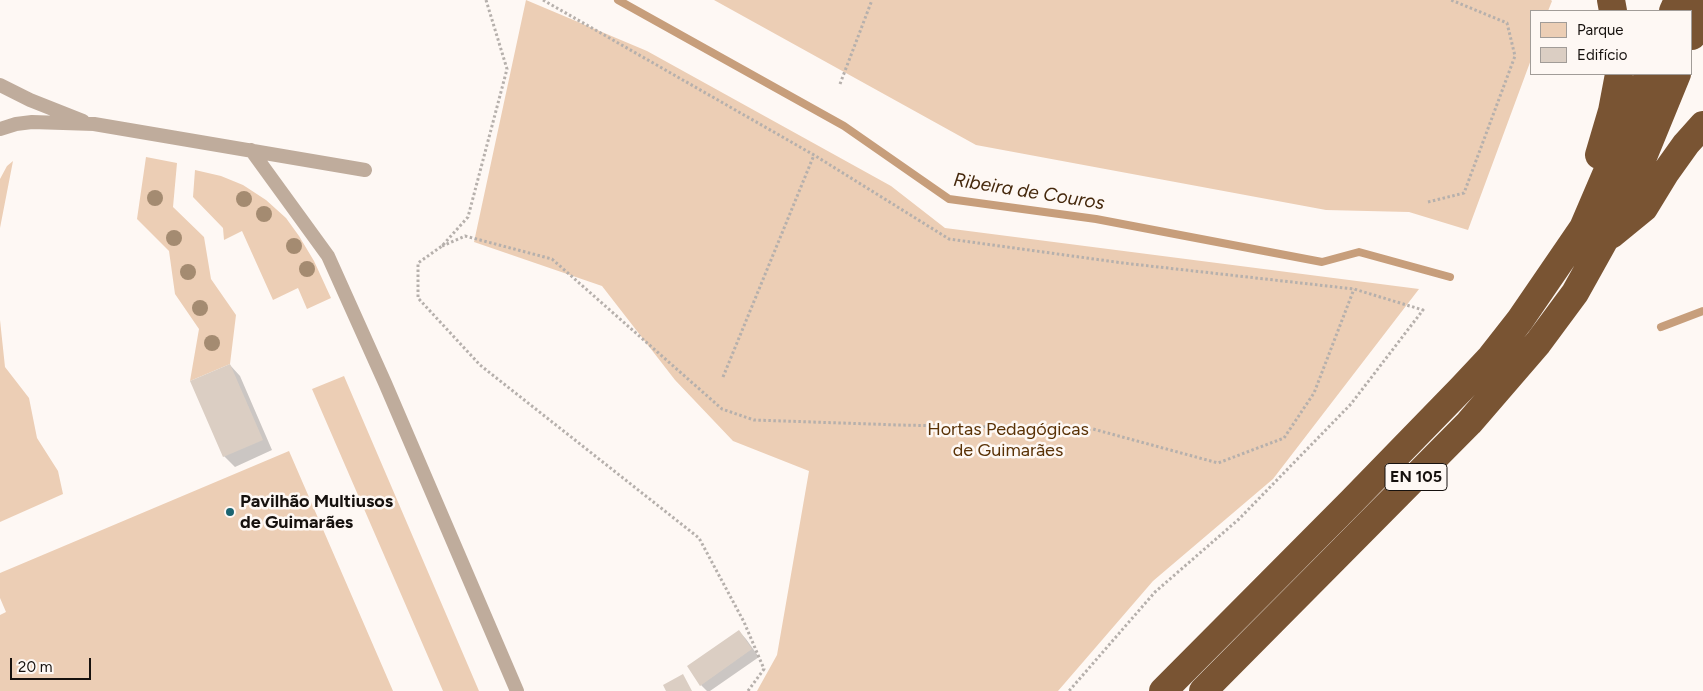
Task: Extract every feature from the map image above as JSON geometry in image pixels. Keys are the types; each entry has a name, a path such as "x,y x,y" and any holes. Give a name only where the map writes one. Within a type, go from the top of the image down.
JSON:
{"highway":[{"path":"1693,33 1703,8"},
{"path":"1618,75 1612,111 1596,165 1593,234 1644,208 1676,171 1703,147"},
{"name":"EN 105","path":"1202,691 1462,430 1513,374 1575,293 1593,234 1649,75"},
{"name":"EN 105","path":"1162,691 1351,502 1473,376 1593,234 1643,157 1677,75"},
{"path":"1644,208 1666,172 1686,144 1703,125"}],"lane":[{"path":"0,85 38,103 94,124"},
{"path":"0,129 32,122 94,124 365,170"},
{"path":"252,150 328,256 385,383 517,691"}],"path":[{"path":"442,246 468,217 508,69 486,0"},
{"path":"543,0 814,156 949,239 1123,262 1354,289 1423,310 1351,404 1239,519 1155,592 1069,691"},
{"path":"840,84 872,0"},
{"path":"1428,202 1464,193 1515,56 1507,23 1452,0"},
{"path":"724,377 814,156"},
{"path":"748,691 764,669 744,622 699,538 480,365 418,298 418,263 442,246 465,236 552,259 722,409 754,420 1094,429 1218,463 1284,438 1314,393 1354,289"}],"green space":[{"name":"Hortas Pedagógicas de Guimarães","path":"526,0 647,51 891,186 945,228 1419,289 1273,479 1153,581 1058,691 757,691 777,655 809,471 733,441 675,380 602,286 474,242"},
{"path":"714,0 1552,1 1548,10 1530,10 1530,62 1468,230 1409,212 1326,210 976,145"},
{"path":"146,157 177,163 173,207 204,237 211,279 236,315 230,364 190,381 199,329 175,294 169,251 137,219"},
{"path":"13,161 0,228 0,179 7,166"},
{"path":"195,170 221,176 243,185 266,200 286,218 314,261 331,298 307,309 298,288 273,300 242,231 224,240 223,228 193,197"},
{"path":"0,320 5,367 29,398 37,438 58,471 63,494 0,522"},
{"path":"344,376 479,691 443,691 312,389"},
{"name":"Pavilhão Multiusos de Guimarães","path":"289,451 393,691 0,691 0,615 6,612 0,598 0,573"}],"building":[{"path":"230,364 263,440 223,457 190,381"},
{"path":"739,630 752,649 700,686 687,666"},
{"path":"683,674 692,691 666,691 663,685"}],"waterway":[{"name":"Ribeira de Couros","path":"618,0 844,126 949,199 1096,219 1322,262 1359,252 1450,277"},
{"name":"Ribeira de Couros","path":"1661,327 1703,311"}],"place":[{"name":"Pavilhão Multiusos de Guimarães","path":"230,512"}]}
